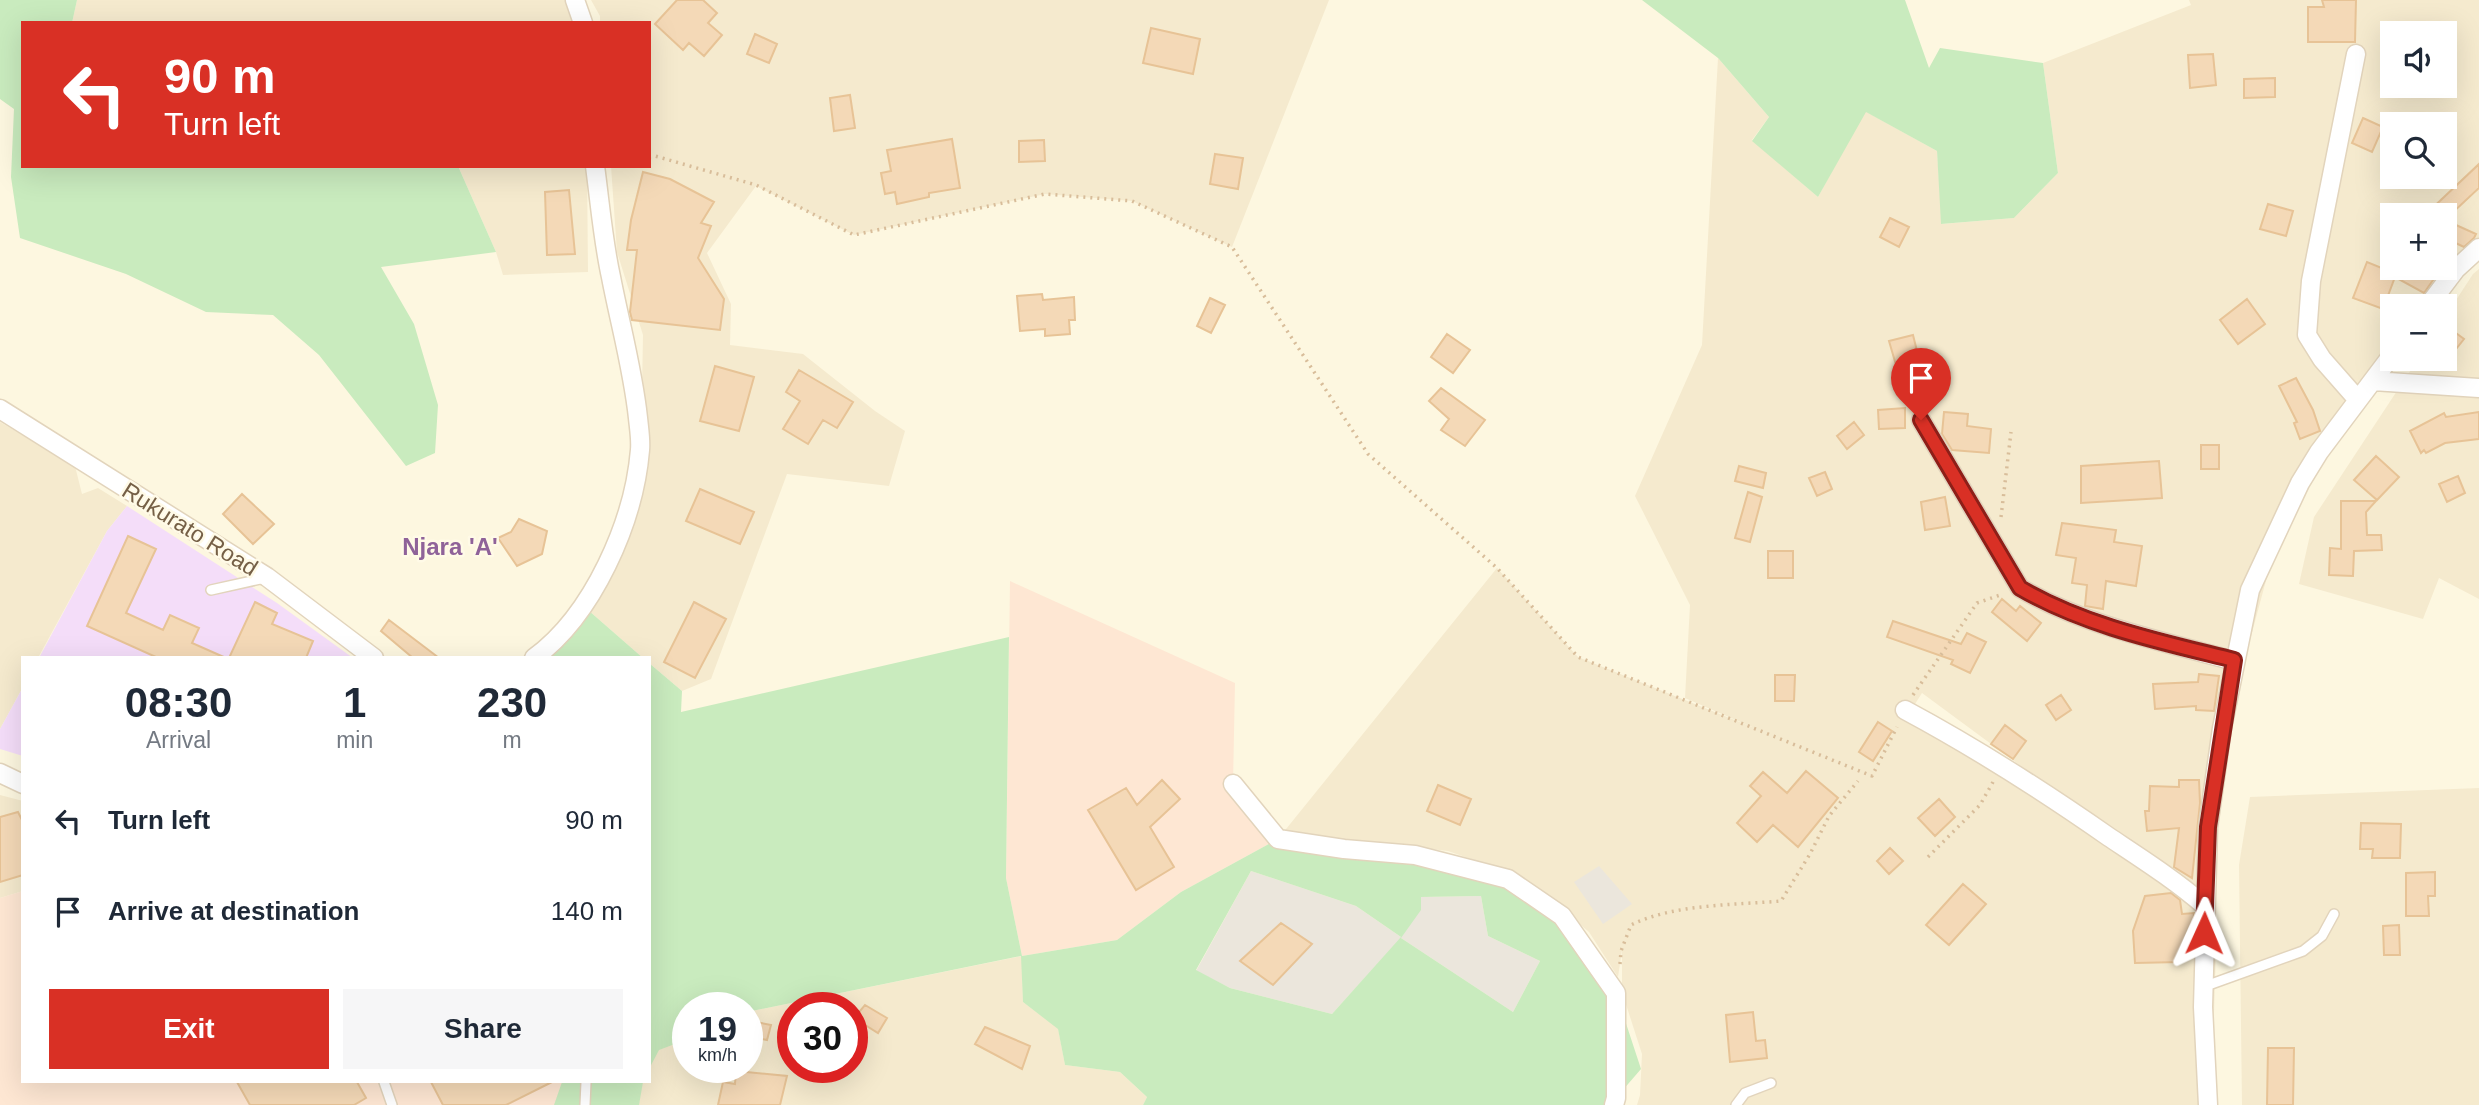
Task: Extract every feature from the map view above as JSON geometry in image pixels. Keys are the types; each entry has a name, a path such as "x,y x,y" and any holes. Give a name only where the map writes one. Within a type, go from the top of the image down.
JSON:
{"street":[{"path":"575,0 582,21"},
{"path":"2356,54 2311,281 2308,335 2322,359 2358,400"},
{"path":"537,656 549,647 580,612 600,579 618,540 634,485 640,448 635,387 610,274 595,168"},
{"path":"2437,294 2456,269 2479,248"},
{"path":"2208,1105 2203,987 2208,827 2234,660 2253,579 2300,483 2319,452 2380,371"},
{"path":"2373,381 2479,388"},
{"name":"Rukurato Road","path":"0,409 267,578 371,656"},
{"path":"1921,420 2020,588 2044,603 2083,618 2234,660"},
{"path":"1905,710 2003,765 2184,888 2204,906"},
{"path":"0,773 21,783"},
{"path":"1233,784 1278,839 1343,849 1415,855 1508,879 1562,916 1616,993 1614,1105"}],"lane":[{"path":"211,590 267,578"},
{"path":"2203,987 2303,951 2322,936 2334,914"},
{"path":"384,1083 391,1104"},
{"path":"585,1105 586,1083"},
{"path":"1735,1105 1745,1093 1772,1083"}],"path":[{"path":"651,157 756,185 854,235 1045,194 1132,201 1232,247 1368,454 1497,568 1578,657 1871,776 1916,689 1977,603 2020,588"},
{"path":"2001,518 2011,432"},
{"path":"1928,857 1980,805 2003,765"},
{"path":"1616,993 1621,951 1631,925 1649,916 1714,906 1781,901 1829,816 1858,781"}],"shaded area":[{"path":"77,0 571,0 579,21 72,21"},
{"path":"591,0 1329,0 1232,247 1132,201 1045,194 854,235 756,186 707,253 731,304 730,345 803,354 875,411 905,431 889,486 787,474 711,679 682,691 651,665 651,656 641,656 588,610 641,442 643,335 617,252 611,168 651,168 651,21 600,21"},
{"path":"2189,0 2479,0 2479,244 2457,268 2457,203 2380,203 2380,280 2446,280 2433,294 2380,294 2380,366 2283,517 2242,670 2216,824 2216,951 2211,1105 1637,1105 1642,1054 1622,992 1622,950 1618,977 1589,932 1549,898 1511,873 1448,851 1381,843 1278,839 1497,568 1578,657 1752,727 1685,698 1690,605 1635,496 1702,345 1718,58 1769,117 1752,140 1818,197 1865,111 1937,151 1942,224 2014,218 2058,173 2043,63 2191,5","holes":["1922,693 2193,893 1915,704"]},
{"path":"459,168 587,168 588,272 503,275 496,252"},
{"path":"2479,269 2479,599 2439,578 2423,619 2299,584 2314,517 2410,371 2457,371 2457,299"},
{"path":"0,422 75,466 82,494 98,488 127,506 107,531 39,656 21,656 21,691 0,729"},
{"path":"127,506 277,603 350,656 40,656 107,531"},
{"path":"1010,581 1235,683 1233,784 1278,839 1181,892 1117,940 1022,956 1006,878"},
{"path":"21,691 21,755 0,749 0,729"},
{"path":"2479,788 2479,1105 2242,1105 2239,865 2250,797"},
{"path":"0,795 21,800 21,892 0,898"},
{"path":"1599,866 1632,904 1603,924 1574,882"},
{"path":"1251,871 1356,906 1401,937 1421,897 1481,896 1488,936 1540,961 1513,1012 1401,938 1332,1014 1230,988 1196,971"},
{"path":"21,892 21,1083 635,1083 631,1105 0,1105 0,898"},
{"path":"1022,956 1023,1002 1058,1028 1065,1065 1120,1072 1147,1097 1143,1105 631,1105 635,1083 651,1083 651,1032 672,1027 672,1083 763,1083 763,1009 777,1006 777,1083 868,1083 868,992 845,992"}],"green space":[{"path":"0,0 77,0 72,21 21,21 21,168 459,168 496,252 381,267 414,324 438,405 435,453 406,466 319,355 273,315 206,312 126,274 20,238 11,177 14,109 0,99"},
{"path":"1642,0 1905,0 1929,68 1940,48 2043,63 2058,173 2014,218 1941,224 1937,151 1866,112 1818,197 1752,141 1769,117 1718,58"},
{"path":"588,610 641,656 547,656"},
{"path":"1009,637 1006,878 1022,956 1117,940 1181,892 1278,839 1508,879 1562,916 1616,993 1641,1069 1616,1098 1614,1105 1143,1105 1147,1097 1120,1072 1065,1065 1058,1029 1023,1002 1021,956 845,992 777,992 777,1006 763,1009 763,992 672,992 672,1045 659,1050 651,1065 651,665 682,691 681,712","holes":["1251,871 1356,906 1401,937 1332,1014 1230,988 1196,970","1481,896 1488,936 1540,961 1513,1012 1401,938 1421,910 1421,897"]},
{"path":"562,1083 643,1083 639,1105 554,1105"}],"building":[{"path":"677,0 703,0 717,13 708,23 722,35 704,56 689,43 683,50 655,24"},
{"path":"2322,0 2356,0 2355,42 2308,42 2308,7 2324,7"},
{"path":"1151,28 1200,39 1193,74 1143,63"},
{"path":"755,34 777,44 769,63 747,54"},
{"path":"2213,54 2216,85 2190,88 2188,55"},
{"path":"2275,78 2275,97 2244,98 2244,79"},
{"path":"850,95 855,128 834,131 830,98"},
{"path":"2363,118 2380,126 2380,134 2372,152 2352,143"},
{"path":"952,139 960,188 929,193 929,197 897,204 895,192 885,194 881,173 891,171 887,150"},
{"path":"1044,140 1045,161 1019,162 1019,141"},
{"path":"1215,154 1243,158 1238,189 1210,184"},
{"path":"2479,164 2479,188 2457,208 2457,203 2438,203 2453,189 2457,189 2457,185"},
{"path":"643,172 670,179 714,202 701,223 711,226 698,258 724,299 720,330 632,320 630,312 637,250 627,250 631,220"},
{"path":"569,190 575,254 547,255 545,192"},
{"path":"2268,204 2293,211 2286,236 2260,229"},
{"path":"1890,218 1909,227 1899,247 1880,237"},
{"path":"2457,225 2476,234 2464,247 2457,244"},
{"path":"2367,262 2380,267 2380,280 2394,280 2389,294 2380,294 2380,308 2353,298"},
{"path":"2400,280 2433,280 2424,293"},
{"path":"1042,294 1043,300 1074,297 1075,320 1069,320 1070,334 1045,336 1045,329 1020,331 1017,296"},
{"path":"1210,298 1225,305 1211,333 1197,326"},
{"path":"2247,299 2265,324 2238,344 2220,320"},
{"path":"1447,334 1470,350 1453,373 1431,357"},
{"path":"2457,334 2464,339 2457,348"},
{"path":"1913,335 1919,359 1896,365 1889,341"},
{"path":"715,366 754,377 739,431 700,421"},
{"path":"799,370 853,402 837,428 823,420 808,444 783,429 800,401 786,392"},
{"path":"2296,378 2313,410 2320,431 2300,439 2294,423 2297,422 2279,386"},
{"path":"1441,388 1485,420 1465,446 1441,430 1449,419 1429,401"},
{"path":"1905,408 1905,428 1879,429 1878,410"},
{"path":"1944,412 1968,414 1967,426 1991,429 1989,453 1952,450 1942,434"},
{"path":"2479,412 2479,439 2445,443 2421,453 2410,431 2444,413 2446,417"},
{"path":"1854,422 1864,435 1847,449 1837,436"},
{"path":"2201,445 2219,445 2219,469 2201,469"},
{"path":"2376,456 2399,477 2377,500 2354,480"},
{"path":"2159,461 2162,498 2081,503 2081,466"},
{"path":"1739,466 1766,473 1763,488 1735,481"},
{"path":"1825,472 1832,489 1817,496 1809,478"},
{"path":"2458,476 2465,493 2447,502 2439,484"},
{"path":"700,489 754,512 740,544 686,521"},
{"path":"1748,492 1762,497 1750,542 1735,538"},
{"path":"242,494 274,524 253,544 223,514"},
{"path":"1945,497 1950,526 1925,530 1921,502"},
{"path":"2341,501 2376,501 2366,512 2367,535 2381,535 2382,550 2354,551 2353,576 2329,575 2330,548 2341,549"},
{"path":"519,519 547,531 542,554 517,566 498,538 511,532"},
{"path":"2062,523 2116,530 2114,542 2142,546 2136,586 2106,581 2103,609 2085,606 2087,585 2072,583 2076,558 2056,555"},
{"path":"128,536 156,549 126,613 163,630 170,615 199,628 192,643 221,656 154,656 87,626"},
{"path":"1768,551 1793,551 1793,578 1768,578"},
{"path":"2002,599 2016,611 2020,606 2041,623 2027,641 1992,612"},
{"path":"255,602 277,613 272,624 313,641 307,656 230,656"},
{"path":"694,602 726,619 695,678 664,662"},
{"path":"389,620 436,656 411,656 381,631"},
{"path":"1893,621 1961,644 1967,633 1986,642 1970,673 1951,664 1953,660 1887,637"},
{"path":"2199,674 2219,676 2214,711 2196,710 2196,706 2155,709 2153,684 2198,682"},
{"path":"1775,675 1795,675 1794,701 1775,701"},
{"path":"2061,695 2071,710 2056,720 2046,705"},
{"path":"1878,722 1892,731 1873,761 1859,752"},
{"path":"2005,725 2026,741 2013,759 1991,744"},
{"path":"1806,771 1838,798 1798,847 1773,825 1757,842 1737,823 1761,796 1750,786 1763,772 1787,793"},
{"path":"1162,780 1180,799 1150,827 1174,867 1136,890 1088,810 1126,788 1137,805"},
{"path":"2179,780 2199,780 2200,803 2192,878 2174,867 2179,828 2147,831 2145,811 2149,811 2150,786 2179,787"},
{"path":"1438,785 1471,799 1460,825 1427,811"},
{"path":"1939,799 1955,817 1935,836 1918,818"},
{"path":"18,812 21,818 21,876 0,882 0,817"},
{"path":"2361,823 2401,824 2400,858 2372,858 2373,849 2360,849"},
{"path":"1890,848 1903,861 1889,874 1877,861"},
{"path":"2435,872 2435,896 2428,896 2429,916 2406,916 2406,873"},
{"path":"1963,884 1986,904 1949,945 1926,925"},
{"path":"2171,893 2180,900 2182,914 2194,913 2193,953 2180,954 2180,962 2135,963 2133,931 2145,896"},
{"path":"1281,923 1312,944 1273,985 1240,961"},
{"path":"2399,925 2400,955 2384,955 2383,926"},
{"path":"868,1007 887,1018 878,1033 868,1027"},
{"path":"1753,1012 1756,1041 1765,1040 1767,1058 1730,1062 1726,1015"},
{"path":"763,1023 771,1025 767,1040 763,1039"},
{"path":"985,1027 1030,1046 1022,1069 975,1044"},
{"path":"2268,1048 2294,1048 2293,1105 2267,1105"},
{"path":"763,1074 777,1075 777,1083 785,1083 780,1105 718,1105 723,1083 763,1083"},
{"path":"238,1083 358,1083 366,1098 354,1105 250,1105"},
{"path":"432,1083 550,1083 506,1105 443,1105"}],"district":[{"name":"Njara 'A'","path":"450,546"}],"route":[{"path":"1921,420 2020,588 2044,603 2083,618 2234,660 2208,827 2204,933"}]}
